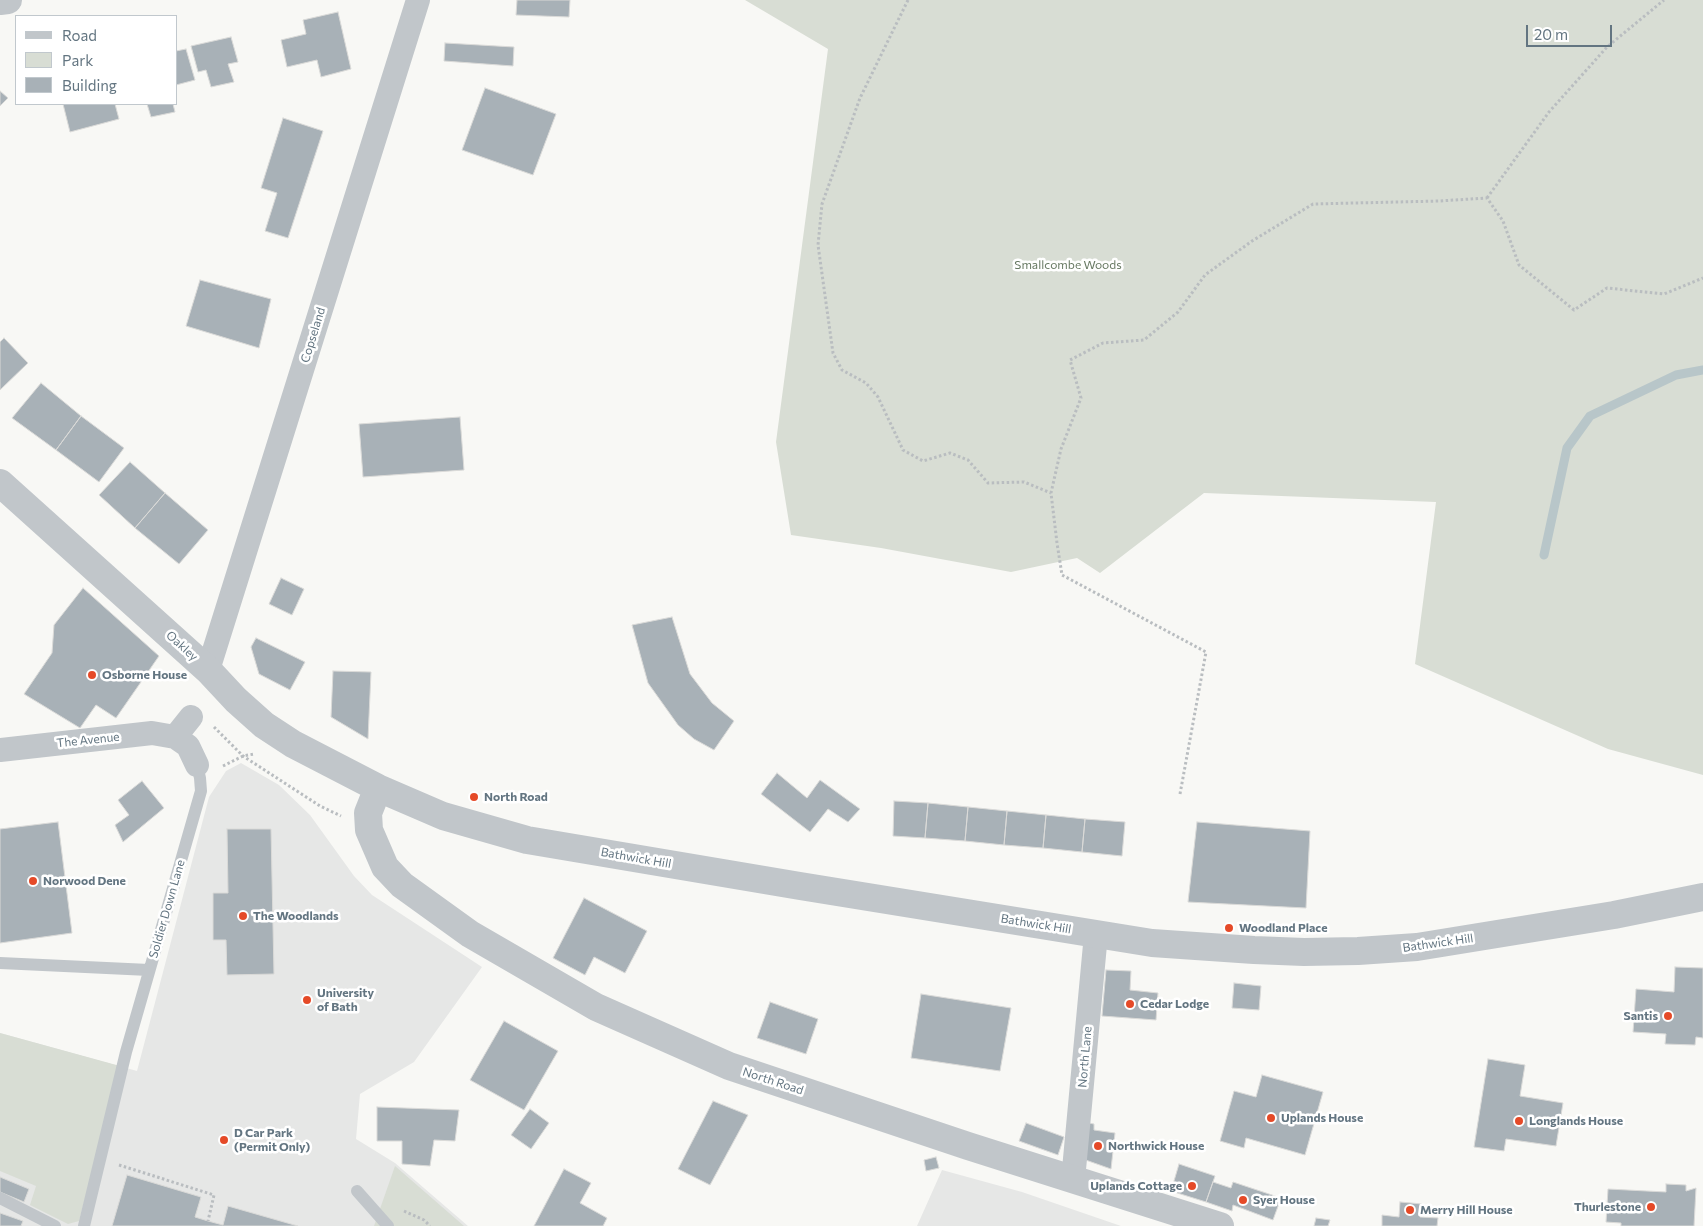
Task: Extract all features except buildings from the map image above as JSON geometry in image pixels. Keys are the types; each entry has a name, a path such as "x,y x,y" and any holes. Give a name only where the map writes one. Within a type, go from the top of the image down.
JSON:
{"street":[{"path":"0,1 8,0"},
{"name":"Copseland","path":"208,670 418,0"},
{"name":"Oakley","path":"0,483 208,670 236,700 264,725 293,744 378,788"},
{"path":"199,719 175,736 188,746 199,771"},
{"name":"The Avenue","path":"0,750 152,733 175,736"},
{"name":"North Road","path":"378,788 368,813 369,830 385,867 402,884 470,934 596,1007 729,1066 1073,1180 1220,1226"},
{"name":"Bathwick Hill","path":"378,788 443,816 526,840 1152,944 1304,952 1358,951 1436,944 1614,915 1703,898"},
{"name":"North Lane","path":"1073,1180 1096,934"}],"lane":[{"name":"Soldier Down Lane","path":"84,1226 126,1052 201,791 199,771"},
{"path":"0,962 149,970"},
{"path":"357,1191 388,1226"},
{"path":"0,1198 55,1226"}],"path":[{"path":"908,0 860,98 822,204 818,245 832,353 842,370 866,383 878,398 902,450 924,461 950,453 968,460 988,483 1024,482 1051,493"},
{"path":"1487,198 1549,112 1607,47 1664,0"},
{"path":"1180,794 1206,652 1062,575 1051,493 1060,449 1081,398 1070,360 1104,343 1144,340 1178,312 1205,275 1252,241 1314,204 1487,198"},
{"path":"1487,198 1503,220 1519,265 1574,310 1607,288 1664,294 1703,278"},
{"path":"199,719 243,756 320,806 369,830"},
{"path":"199,771 243,756 293,744"},
{"path":"100,1158 214,1195 208,1221"}],"shaded area":[{"name":"University of Bath","path":"241,763 279,785 310,815 354,876 372,895 482,967 414,1062 360,1094 356,1139 395,1163 468,1226 0,1226 0,1033 137,1071 209,797 226,771"},
{"path":"942,1170 1022,1192 1121,1226 917,1226"}],"green space":[{"name":"Smallcombe Woods","path":"745,0 1703,0 1703,775 1608,749 1415,664 1436,502 1204,493 1100,573 1077,558 1011,572 881,548 791,535 776,442 828,49"},
{"path":"0,1033 120,1066 79,1221 68,1224 30,1205 36,1186 0,1171"},
{"path":"395,1166 464,1226 374,1226"}],"waterway":[{"path":"1544,555 1567,448 1590,416 1676,375 1703,370"}],"place":[{"name":"Osborne House","path":"92,675"},
{"name":"North Road","path":"474,797"},
{"name":"Norwood Dene","path":"33,881"},
{"name":"The Woodlands","path":"243,916"},
{"name":"Woodland Place","path":"1229,928"},
{"name":"University of Bath","path":"307,1000"},
{"name":"Cedar Lodge","path":"1130,1004"},
{"name":"Santis","path":"1668,1016"},
{"name":"Uplands House","path":"1271,1118"},
{"name":"Longlands House","path":"1519,1121"},
{"name":"D Car Park (Permit Only)","path":"224,1140"},
{"name":"Northwick House","path":"1098,1146"},
{"name":"Uplands Cottage","path":"1192,1186"},
{"name":"Syer House","path":"1243,1200"},
{"name":"Thurlestone","path":"1651,1207"},
{"name":"Merry Hill House","path":"1410,1210"}]}
